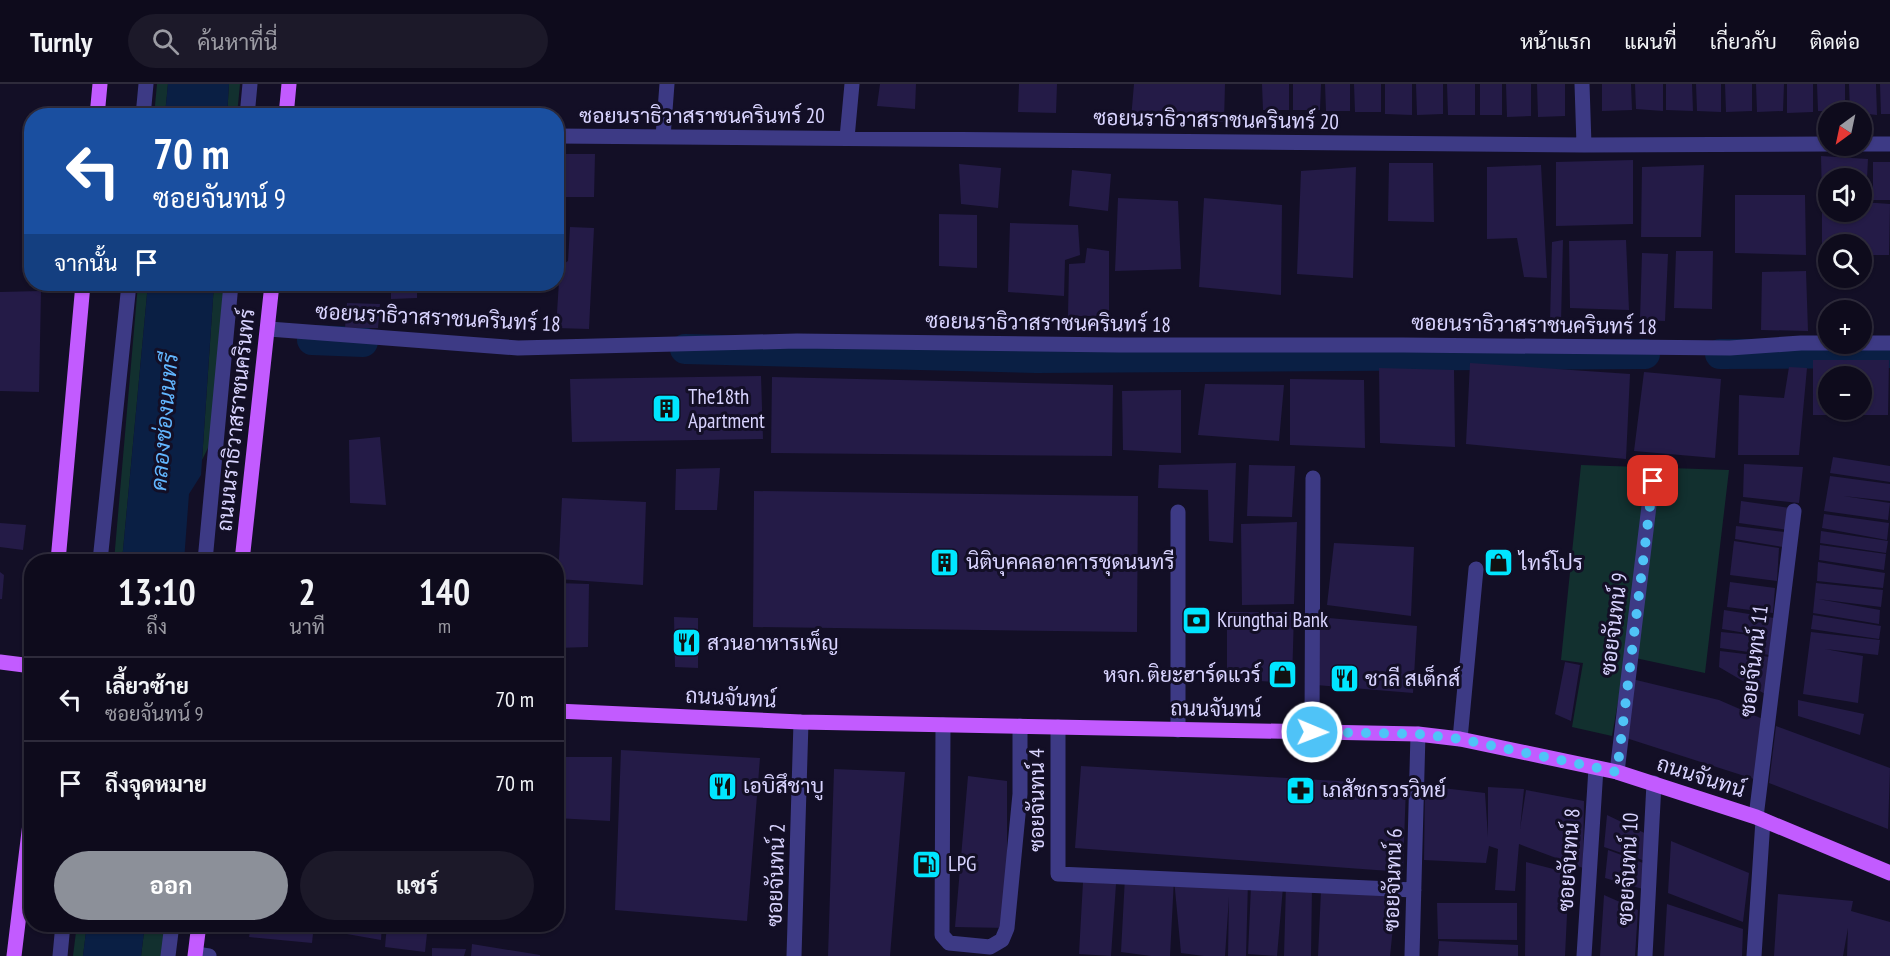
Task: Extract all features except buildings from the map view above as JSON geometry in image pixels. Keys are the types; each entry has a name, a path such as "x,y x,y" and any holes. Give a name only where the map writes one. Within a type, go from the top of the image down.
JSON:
{"main road":[{"path":"98,108 100,84"},
{"path":"287,108 289,84"},
{"path":"59,554 82,291"},
{"name":"ถนนนราธิวาสราชนครินทร์","path":"243,554 271,291"},
{"path":"0,662 24,665"},
{"name":"ถนนจันทน์","path":"564,711 801,722 1418,734 1460,739 1617,772 1654,783 1760,818 1890,873"},
{"path":"14,956 24,873"},
{"path":"199,932 200,955"}],"street":[{"path":"144,108 146,84"},
{"path":"248,108 250,84"},
{"path":"663,137 667,84"},
{"name":"ซอยนราธิวาสราชนครินทร์ 20","path":"848,138 852,84"},
{"path":"1582,84 1584,145"},
{"name":"ซอยนราธิวาสราชนครินทร์ 20","path":"564,136 1584,145 1818,144"},
{"path":"1872,144 1890,144"},
{"path":"101,554 128,291"},
{"path":"206,554 230,291"},
{"name":"ซอยนราธิวาสราชนครินทร์ 18","path":"268,329 518,348 797,341 1730,348 1818,343"},
{"path":"1872,343 1890,343"},
{"path":"1312,478 1312,732"},
{"name":"ซอยจันทน์ 9","path":"1617,772 1653,481"},
{"name":"ซอยจันทน์ 11","path":"1754,956 1760,818 1794,511"},
{"path":"1178,512 1178,730"},
{"path":"1460,739 1476,569"},
{"name":"ซอยจันทน์ 2","path":"794,956 801,722"},
{"path":"943,725 942,935 949,943 990,947 1002,940 1007,928 1020,794 1020,726"},
{"name":"ซอยจันทน์ 4","path":"1058,728 1058,874 1414,890"},
{"name":"ซอยจันทน์ 6","path":"1412,956 1418,734"},
{"name":"ซอยจันทน์ 8","path":"1584,956 1596,768"},
{"name":"ซอยจันทน์ 10","path":"1646,956 1654,783"},
{"path":"60,956 62,932"},
{"path":"168,956 171,932"}],"green space":[{"path":"157,84 168,84 166,108 155,108"},
{"path":"229,84 240,84 238,108 228,108"},
{"path":"137,291 147,291 123,554 115,554"},
{"path":"214,291 223,291 211,442 202,460"},
{"path":"1581,465 1729,470 1705,673 1626,656 1612,736 1572,727 1583,663 1561,660"},
{"path":"76,932 86,932 83,956 73,956"},
{"path":"144,932 166,932 163,956 141,956"}],"water":[{"path":"168,84 229,84 227,108 166,108"},
{"name":"คลองช่องนนทรี","path":"147,291 214,291 201,475 189,494 185,554 123,554"},
{"path":"86,932 144,932 141,956 83,956"}],"waterway":[{"path":"312,340 363,342"},
{"path":"685,349 1036,358 1645,354"},
{"path":"1720,354 1890,353"}],"place":[{"name":"The18th Apartment","path":"667,409"},
{"name":"นิติบุคคลอาคารชุดนนทรี","path":"945,562"},
{"name":"ไทร์โปร","path":"1498,563"},
{"name":"Krungthai Bank","path":"1196,620"},
{"name":"สวนอาหารเพ็ญ","path":"686,643"},
{"name":"หจก. ติยะฮาร์ดแวร์","path":"1282,675"},
{"name":"ชาลี สเต็กส์","path":"1344,679"},
{"name":"เอบิสึชาบู","path":"722,786"},
{"name":"เภสัชกรวรวิทย์","path":"1301,790"},
{"name":"LPG","path":"927,864"}],"route":[{"path":"1312,732 1418,734 1460,739 1617,772 1653,481"}]}
